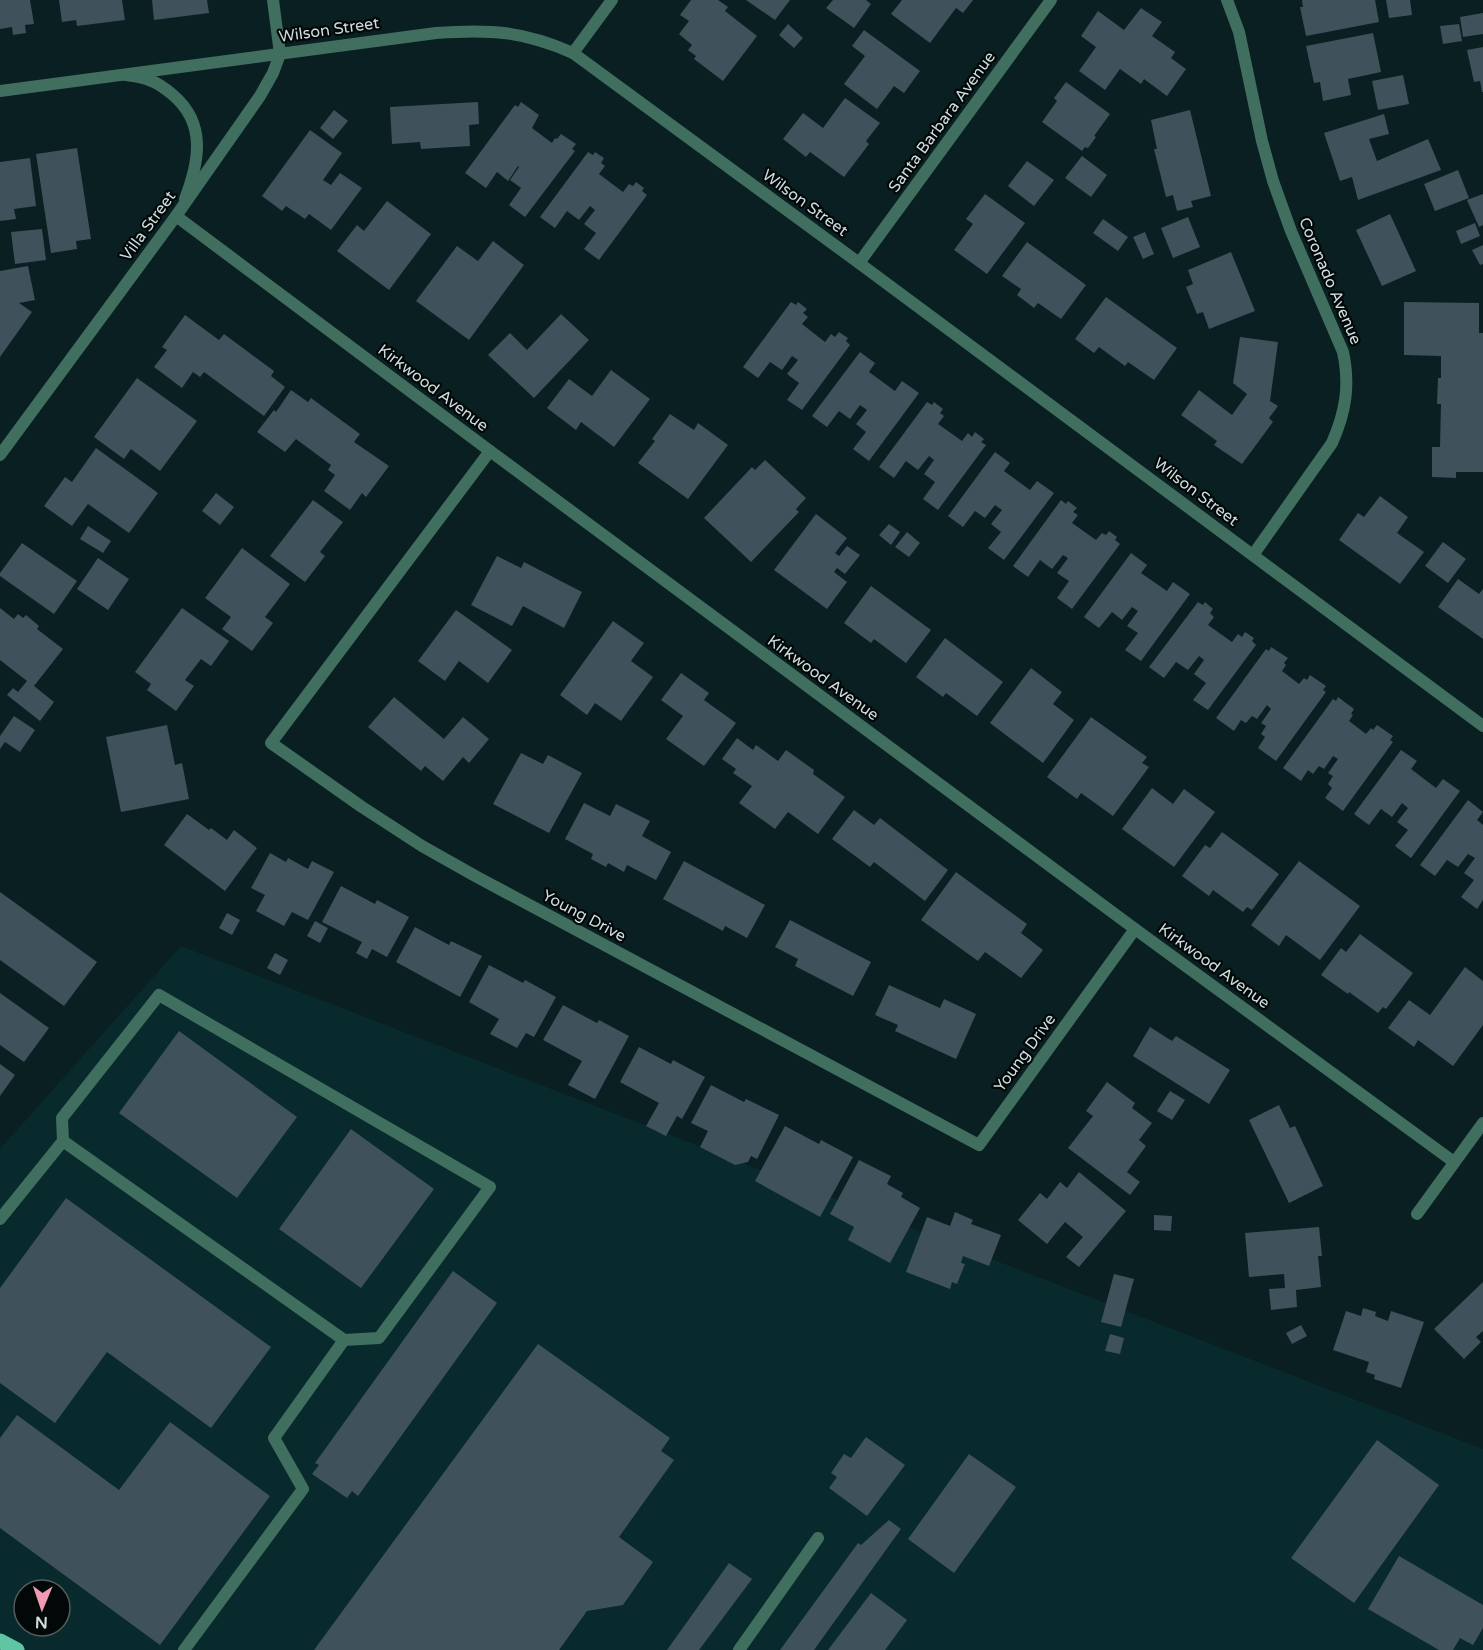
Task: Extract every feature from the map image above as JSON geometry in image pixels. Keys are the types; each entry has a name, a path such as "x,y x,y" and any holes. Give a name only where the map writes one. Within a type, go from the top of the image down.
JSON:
{"main road":[{"path":"0,1641 17,1650"}],"street":[{"path":"273,0 280,54"},
{"path":"573,53 612,0"},
{"name":"Santa Barbara Avenue","path":"859,263 1051,0"},
{"name":"Coronado Avenue","path":"1227,0 1239,32 1262,141 1273,181 1290,231 1343,352 1347,370 1344,407 1332,442 1253,555"},
{"name":"Wilson Street","path":"0,91 469,30 524,35 548,42 573,53 1483,726"},
{"name":"Villa Street","path":"0,455 179,212 260,96 273,73 280,54"},
{"path":"125,74 149,80 164,87 182,103 191,116 196,134 197,155 194,175 179,212"},
{"name":"Kirkwood Avenue","path":"179,212 490,451 1135,929 1454,1162"},
{"name":"Young Drive","path":"490,451 271,743 362,807 431,851 979,1145 1135,929"},
{"path":"0,1219 63,1141 62,1118 159,995 490,1187 379,1338 344,1340 63,1141"},
{"path":"1417,1214 1483,1123"},
{"path":"184,1650 303,1489 274,1438 344,1340"},
{"path":"739,1650 818,1538"}],"shaded area":[{"path":"181,946 1483,1449 1483,1650 0,1650 0,1149"}],"building":[{"path":"0,0 30,0 34,24 25,25 26,33 13,35 12,27 0,29"},
{"path":"59,0 122,0 125,20 77,26 76,20 62,22"},
{"path":"152,0 207,0 209,13 154,20"},
{"path":"691,0 718,0 728,7 725,11 757,36 723,81 694,59 696,56 688,50 692,45 679,34 689,21 680,15"},
{"path":"746,0 790,0 775,20"},
{"path":"833,0 866,0 871,4 854,28 826,8"},
{"path":"902,0 973,0 963,13 956,8 930,43 891,14"},
{"path":"1302,0 1375,0 1379,22 1306,36 1300,7 1303,7"},
{"path":"1386,0 1410,0 1412,15 1389,18"},
{"path":"1141,8 1162,22 1152,36 1175,52 1171,58 1186,69 1167,96 1144,79 1141,84 1120,69 1105,90 1079,71 1096,47 1081,36 1098,11 1124,30"},
{"path":"1483,13 1483,34 1463,37 1460,17"},
{"path":"788,24 803,38 794,48 779,35"},
{"path":"1459,24 1462,41 1443,44 1440,26"},
{"path":"864,30 920,71 904,93 894,86 877,109 844,84 865,56 852,46"},
{"path":"1373,33 1381,72 1348,79 1351,95 1323,101 1320,82 1314,83 1306,46"},
{"path":"1483,47 1482,92 1480,81 1474,82 1467,50"},
{"path":"1403,75 1409,104 1378,110 1372,81"},
{"path":"1066,82 1110,114 1088,148 1085,147 1082,151 1042,122 1057,101 1054,98"},
{"path":"845,98 880,123 866,141 869,144 844,177 810,152 806,157 783,139 803,113 823,128"},
{"path":"478,102 479,124 469,125 470,146 421,149 420,142 392,144 390,107"},
{"path":"521,102 539,115 532,128 552,143 561,134 576,144 572,149 575,151 525,217 509,205 521,188 510,180 518,166 508,181 497,172 486,188 465,173 515,105 518,107"},
{"path":"334,110 348,121 333,139 320,128"},
{"path":"1190,110 1211,196 1191,201 1193,207 1177,211 1173,195 1166,197 1154,149 1157,149 1151,120"},
{"path":"1384,114 1389,134 1369,139 1377,161 1428,139 1441,170 1358,200 1352,177 1340,181 1324,133"},
{"path":"310,130 342,153 323,180 331,185 340,173 362,188 331,230 309,214 305,219 286,206 282,211 262,196"},
{"path":"77,148 91,239 76,241 77,249 51,253 36,154"},
{"path":"588,152 593,155 595,152 604,158 601,163 605,166 599,174 623,192 629,184 633,186 636,182 644,188 642,191 647,195 599,260 584,249 596,233 584,224 595,210 590,206 579,220 567,211 555,228 540,217"},
{"path":"1082,156 1107,175 1091,197 1065,178"},
{"path":"30,158 36,206 14,209 16,219 0,221 0,162"},
{"path":"1027,161 1054,180 1034,206 1008,186"},
{"path":"1458,170 1469,198 1435,211 1424,184"},
{"path":"985,194 1025,223 987,274 954,250 973,224 966,219"},
{"path":"1483,194 1483,225 1479,227 1467,200"},
{"path":"387,201 431,234 389,290 337,251 357,225 364,231"},
{"path":"1390,214 1416,271 1382,286 1356,230"},
{"path":"1188,217 1200,247 1173,258 1161,228"},
{"path":"1103,219 1128,237 1118,251 1093,233"},
{"path":"1475,223 1480,236 1461,244 1456,231"},
{"path":"42,229 46,260 15,264 11,232"},
{"path":"1145,232 1154,254 1143,259 1133,237"},
{"path":"493,241 524,265 469,340 416,301 457,246 478,261"},
{"path":"1027,242 1086,285 1061,319 1038,303 1034,308 1017,295 1021,289 1002,276"},
{"path":"1483,245 1483,264 1480,265 1472,250"},
{"path":"1231,252 1255,311 1209,329 1203,312 1197,314 1186,287 1193,284 1188,270"},
{"path":"28,266 35,300 19,303 32,312 0,357 0,271"},
{"path":"1106,297 1177,348 1154,380 1128,362 1125,366 1099,347 1094,353 1075,339"},
{"path":"791,302 796,305 798,302 807,309 803,313 808,317 802,324 825,342 831,334 835,337 839,332 848,338 846,341 850,345 802,410 787,400 799,383 787,374 798,360 792,356 782,370 770,362 758,378 743,367"},
{"path":"1404,302 1479,303 1479,333 1483,333 1483,472 1456,472 1456,478 1432,477 1432,447 1440,447 1441,404 1437,404 1438,378 1441,378 1441,356 1404,355"},
{"path":"561,314 589,340 534,398 488,355 510,333 527,350"},
{"path":"185,315 219,340 224,334 274,371 271,376 285,387 264,416 204,372 200,377 193,372 182,388 154,367 167,350 162,347"},
{"path":"1240,337 1278,342 1270,401 1278,406 1269,418 1273,422 1242,464 1214,445 1217,441 1181,415 1199,390 1232,415 1247,394 1233,383"},
{"path":"860,352 875,363 869,372 895,391 902,381 919,393 869,461 853,449 866,432 856,424 867,410 860,405 850,419 839,411 827,427 812,416"},
{"path":"611,370 650,399 614,447 581,422 576,430 547,408 569,379 592,396"},
{"path":"137,378 197,421 160,471 131,449 124,459 94,437"},
{"path":"291,390 308,402 311,398 360,434 354,442 389,466 366,497 362,493 350,510 324,491 335,475 328,470 331,465 296,439 285,452 257,432 274,410 276,412"},
{"path":"927,402 932,405 934,402 943,409 940,413 944,416 938,424 962,441 968,433 972,437 975,432 984,439 981,442 986,445 938,510 923,499 935,482 924,474 934,460 929,456 918,470 906,461 894,478 879,467"},
{"path":"670,414 694,430 698,423 728,445 688,499 638,463 655,441 652,439"},
{"path":"96,448 158,493 129,533 88,504 72,526 44,506 65,477 72,482"},
{"path":"995,452 1010,463 1004,471 1030,490 1037,481 1054,493 1004,560 988,548 1001,532 991,524 1002,510 995,505 985,518 975,511 963,527 948,516"},
{"path":"765,460 806,498 796,509 799,512 751,562 704,518 752,467 755,470"},
{"path":"216,493 234,507 220,525 202,511"},
{"path":"1380,496 1408,517 1397,533 1424,552 1400,584 1339,540 1358,513 1364,517"},
{"path":"313,500 343,522 320,552 325,556 305,582 270,556"},
{"path":"1061,500 1066,504 1068,501 1077,508 1073,512 1078,515 1072,523 1096,540 1102,533 1106,535 1109,531 1117,537 1115,540 1120,544 1072,609 1057,598 1069,581 1057,573 1068,558 1063,555 1052,569 1040,560 1028,577 1013,566"},
{"path":"816,514 847,538 835,553 839,556 847,546 860,555 845,574 837,568 834,572 847,582 827,609 774,570"},
{"path":"889,524 900,532 891,545 879,535"},
{"path":"88,526 111,541 103,553 80,539"},
{"path":"907,532 920,543 909,557 895,547"},
{"path":"1443,542 1466,559 1448,583 1425,566"},
{"path":"22,543 77,581 54,614 0,576"},
{"path":"242,548 290,584 265,617 273,623 252,651 222,629 231,617 205,598"},
{"path":"1131,553 1147,565 1141,573 1167,591 1173,582 1190,594 1141,661 1125,650 1138,633 1127,626 1138,611 1132,607 1122,620 1112,612 1099,628 1084,617"},
{"path":"497,556 521,568 524,562 582,592 564,628 523,606 512,626 471,605"},
{"path":"98,558 129,579 108,610 77,589"},
{"path":"1458,579 1479,594 1483,589 1483,639 1438,607"},
{"path":"871,586 931,630 906,663 874,639 871,643 844,623"},
{"path":"1198,602 1203,605 1205,602 1213,609 1210,613 1214,617 1208,625 1232,642 1238,634 1242,637 1245,632 1254,638 1252,641 1256,645 1208,710 1193,700 1206,683 1194,674 1204,660 1199,656 1188,670 1176,662 1164,678 1149,667"},
{"path":"0,608 14,619 18,614 23,618 26,615 39,626 37,629 63,649 34,686 54,702 40,721 7,695 13,688 18,692 27,681 0,660"},
{"path":"182,608 229,641 211,666 201,659 185,680 194,686 176,711 147,690 151,684 135,672"},
{"path":"456,610 512,650 488,683 459,661 445,681 418,661"},
{"path":"613,621 644,643 631,661 653,677 621,721 595,703 587,715 560,695"},
{"path":"945,638 1003,682 977,716 946,693 943,697 916,677"},
{"path":"1271,647 1288,658 1282,671 1299,684 1304,678 1307,680 1310,675 1326,686 1323,690 1326,692 1276,761 1258,748 1265,737 1261,734 1266,726 1261,723 1271,709 1267,705 1257,719 1252,716 1246,723 1241,720 1234,731 1216,718 1266,649 1269,651"},
{"path":"1031,668 1062,692 1053,704 1074,720 1043,763 990,723"},
{"path":"681,673 709,693 704,700 736,723 704,766 666,739 683,716 661,700"},
{"path":"394,697 444,739 463,717 489,739 469,763 463,757 443,781 425,766 421,771 368,727"},
{"path":"1338,697 1354,709 1349,721 1366,734 1377,725 1393,736 1390,740 1393,742 1343,811 1325,798 1332,788 1328,784 1333,776 1328,773 1338,759 1333,756 1324,769 1319,766 1313,774 1308,770 1301,781 1283,768 1333,699 1336,701"},
{"path":"14,716 35,730 20,752 5,742 0,749 0,736"},
{"path":"1091,717 1147,757 1142,763 1149,767 1113,816 1081,793 1077,799 1047,777"},
{"path":"167,725 175,765 182,763 189,799 121,812 106,737"},
{"path":"737,738 753,750 756,745 778,761 786,750 814,770 813,774 845,797 818,834 788,812 775,829 739,803 752,786 733,773 736,769 722,759"},
{"path":"1401,750 1417,761 1411,769 1436,788 1443,779 1460,791 1411,858 1395,846 1408,830 1397,822 1408,808 1402,803 1392,817 1381,809 1369,825 1354,814"},
{"path":"521,753 543,764 548,755 582,773 549,833 493,804"},
{"path":"1152,788 1173,804 1184,789 1215,812 1174,867 1122,829"},
{"path":"1468,800 1483,812 1477,820 1483,825 1483,900 1477,909 1461,897 1474,880 1464,873 1475,858 1468,854 1458,867 1447,860 1435,876 1420,865"},
{"path":"584,803 610,816 616,804 650,821 642,836 671,852 656,880 627,865 624,872 608,863 606,867 591,859 593,854 565,839"},
{"path":"854,810 874,825 880,818 948,870 925,901 874,862 870,867 832,839"},
{"path":"187,814 227,840 234,830 257,848 225,891 164,845"},
{"path":"1222,832 1279,874 1252,910 1247,907 1243,912 1213,890 1209,896 1182,876 1205,845 1210,848"},
{"path":"270,853 286,862 288,858 308,869 312,861 334,872 308,920 292,912 284,926 256,911 265,895 251,888"},
{"path":"684,861 765,905 747,938 725,926 723,931 663,899"},
{"path":"1299,861 1360,906 1320,960 1286,935 1279,946 1251,925"},
{"path":"956,872 1027,924 1021,933 1043,950 1021,978 985,952 978,961 921,920"},
{"path":"341,886 375,904 377,900 409,917 387,957 372,949 367,959 356,953 362,942 322,922"},
{"path":"0,892 97,962 64,1006 0,960"},
{"path":"227,913 240,920 232,935 219,928"},
{"path":"790,920 871,962 853,996 795,966 798,959 775,947"},
{"path":"315,921 328,928 320,943 307,936"},
{"path":"415,927 449,945 451,941 482,956 460,997 396,962"},
{"path":"1360,934 1413,973 1386,1009 1383,1007 1378,1013 1321,975 1341,948 1346,952"},
{"path":"275,953 288,960 280,975 267,968"},
{"path":"489,965 523,983 525,980 556,997 534,1037 526,1033 517,1048 490,1034 499,1019 469,1002"},
{"path":"1465,967 1483,981 1483,1025 1453,1066 1418,1040 1414,1047 1388,1028 1409,1000 1430,1015"},
{"path":"889,985 940,1008 944,999 976,1014 956,1059 895,1031 898,1025 875,1015"},
{"path":"0,993 49,1028 24,1062 0,1045"},
{"path":"563,1005 597,1023 599,1020 629,1036 595,1099 568,1085 582,1061 543,1040"},
{"path":"1150,1027 1172,1041 1176,1036 1230,1070 1209,1104 1133,1056"},
{"path":"179,1031 297,1117 237,1198 119,1113"},
{"path":"639,1047 671,1064 673,1060 705,1077 682,1119 677,1116 666,1136 646,1126 659,1103 620,1082"},
{"path":"0,1064 15,1075 0,1096"},
{"path":"1107,1082 1135,1103 1132,1108 1152,1123 1139,1140 1146,1146 1127,1172 1140,1182 1130,1195 1068,1148 1093,1116 1086,1111"},
{"path":"711,1085 744,1102 746,1099 779,1115 757,1159 751,1156 748,1162 735,1165 700,1147 708,1131 691,1123"},
{"path":"1170,1091 1185,1100 1172,1120 1157,1111"},
{"path":"1279,1105 1290,1128 1295,1126 1323,1186 1289,1203 1249,1120"},
{"path":"785,1126 819,1144 821,1140 853,1157 820,1217 755,1181"},
{"path":"351,1129 434,1189 361,1288 279,1229"},
{"path":"859,1160 891,1176 887,1184 903,1193 901,1197 920,1208 890,1263 848,1240 854,1227 830,1214"},
{"path":"1079,1172 1126,1211 1079,1267 1066,1257 1083,1237 1065,1222 1047,1244 1018,1220 1040,1193 1047,1199 1060,1182 1067,1188"},
{"path":"66,1198 271,1347 211,1428 107,1352 55,1423 0,1383 0,1288"},
{"path":"955,1212 973,1220 971,1224 1001,1235 989,1266 963,1256 961,1263 965,1264 957,1284 952,1282 950,1289 906,1272 927,1217 950,1226"},
{"path":"1154,1215 1172,1216 1171,1231 1154,1230"},
{"path":"1319,1227 1322,1256 1318,1256 1321,1287 1296,1290 1297,1307 1271,1310 1269,1289 1285,1288 1284,1274 1249,1277 1245,1233"},
{"path":"453,1271 497,1303 358,1496 352,1491 347,1498 312,1474 319,1465 315,1463"},
{"path":"1114,1274 1134,1279 1121,1327 1101,1322"},
{"path":"1483,1282 1483,1331 1476,1337 1481,1342 1464,1359 1434,1329"},
{"path":"1363,1308 1376,1312 1375,1316 1388,1321 1391,1311 1424,1322 1401,1388 1374,1379 1375,1375 1366,1372 1369,1362 1333,1350 1346,1311 1361,1316"},
{"path":"1301,1325 1307,1336 1292,1344 1286,1333"},
{"path":"1110,1334 1124,1338 1120,1354 1105,1351"},
{"path":"538,1344 670,1438 661,1451 674,1460 619,1537 653,1562 623,1605 587,1611 559,1650 314,1650"},
{"path":"17,1415 119,1490 170,1422 270,1496 160,1645 72,1581 72,1578 68,1578 0,1528 0,1438"},
{"path":"866,1437 905,1465 867,1516 829,1488 837,1477 831,1473 844,1454 851,1458"},
{"path":"1377,1440 1439,1485 1354,1603 1291,1558"},
{"path":"969,1454 1016,1487 954,1573 908,1539"},
{"path":"889,1520 901,1529 814,1650 780,1650 858,1543 861,1545"},
{"path":"1399,1556 1483,1605 1483,1628 1473,1645 1460,1638 1453,1650 1439,1650 1368,1609"},
{"path":"729,1563 752,1579 699,1650 667,1650"},
{"path":"871,1593 907,1620 885,1650 828,1650"}]}
